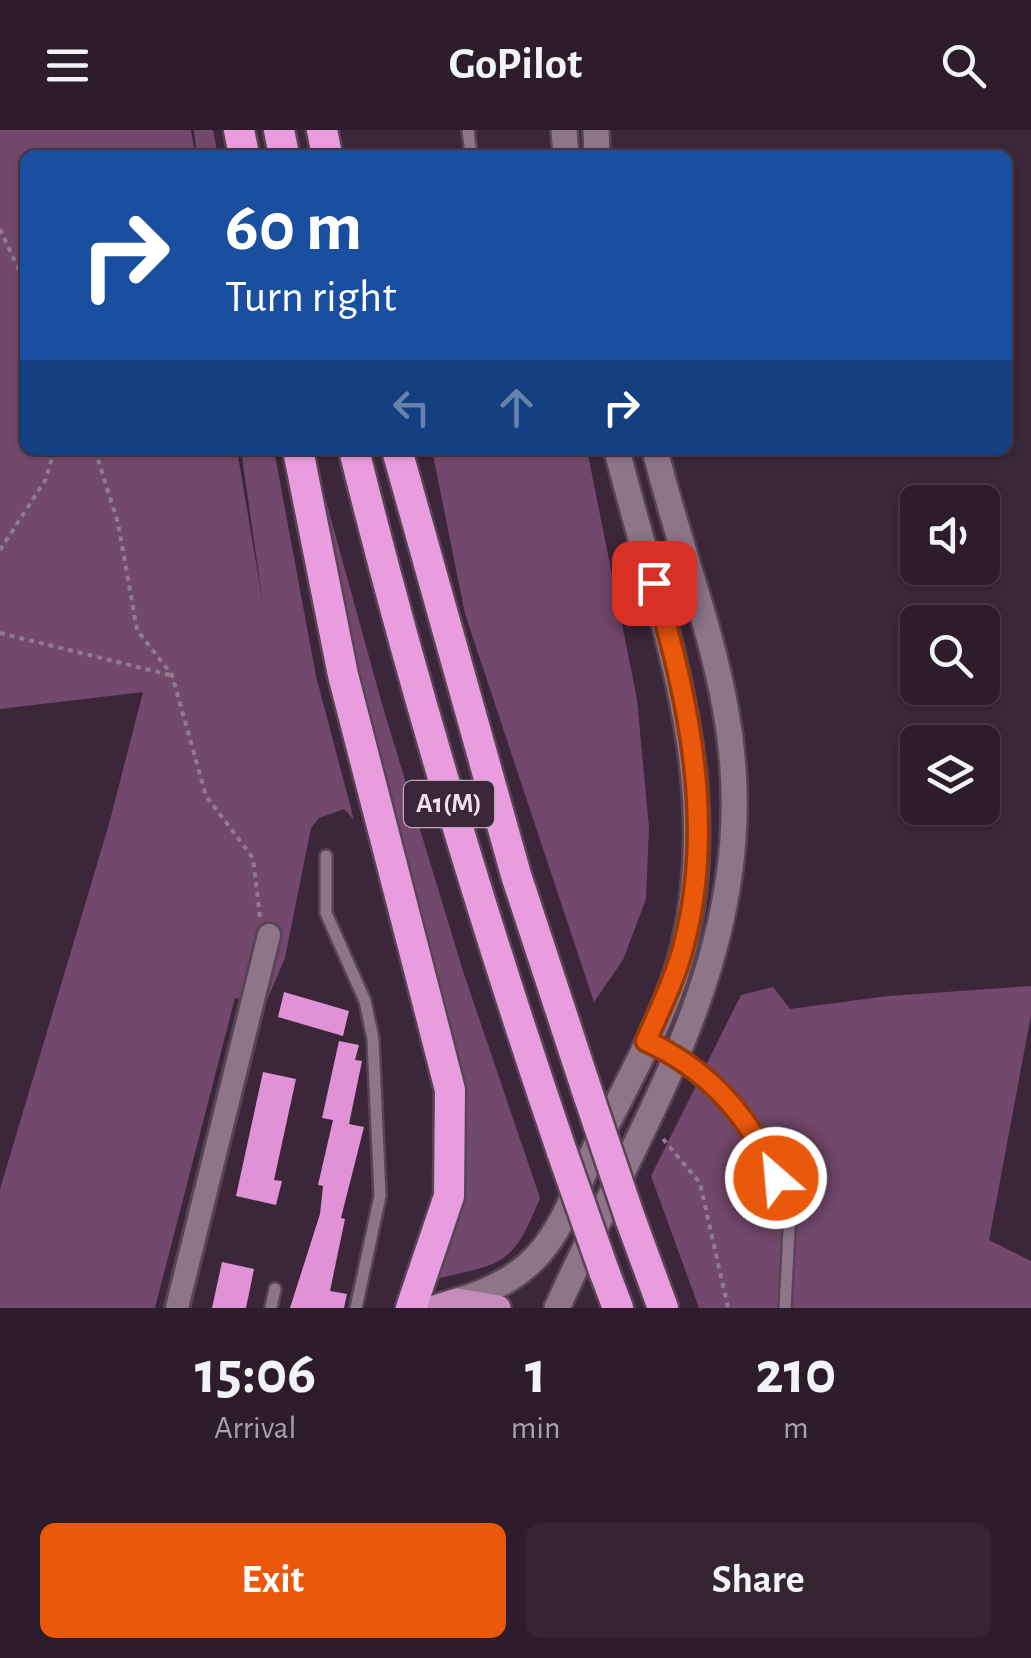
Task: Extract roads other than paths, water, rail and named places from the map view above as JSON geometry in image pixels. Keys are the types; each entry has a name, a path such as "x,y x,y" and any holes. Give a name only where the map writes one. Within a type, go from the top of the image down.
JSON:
{"highway":[{"path":"299,455 344,675 450,1090 449,1196 411,1308"},
{"name":"A1(M)","path":"355,455 410,676 487,932 618,1308"},
{"name":"A1(M)","path":"397,455 516,876 663,1308"}],"main road":[{"path":"446,1305 515,1279 548,1248 646,1041 683,949 697,868 697,790 688,713 618,455"},
{"path":"557,1308 678,1056 716,952 733,872 734,788 726,706 656,455"},
{"path":"446,1305 498,1308"}],"street":[{"path":"177,1308 268,935"}],"lane":[{"path":"326,856 326,913 365,1001 373,1039 380,1196 356,1308"},
{"path":"646,1041 678,1056 714,1083 761,1144 790,1212 785,1308"},
{"path":"271,1308 275,1289"}]}
